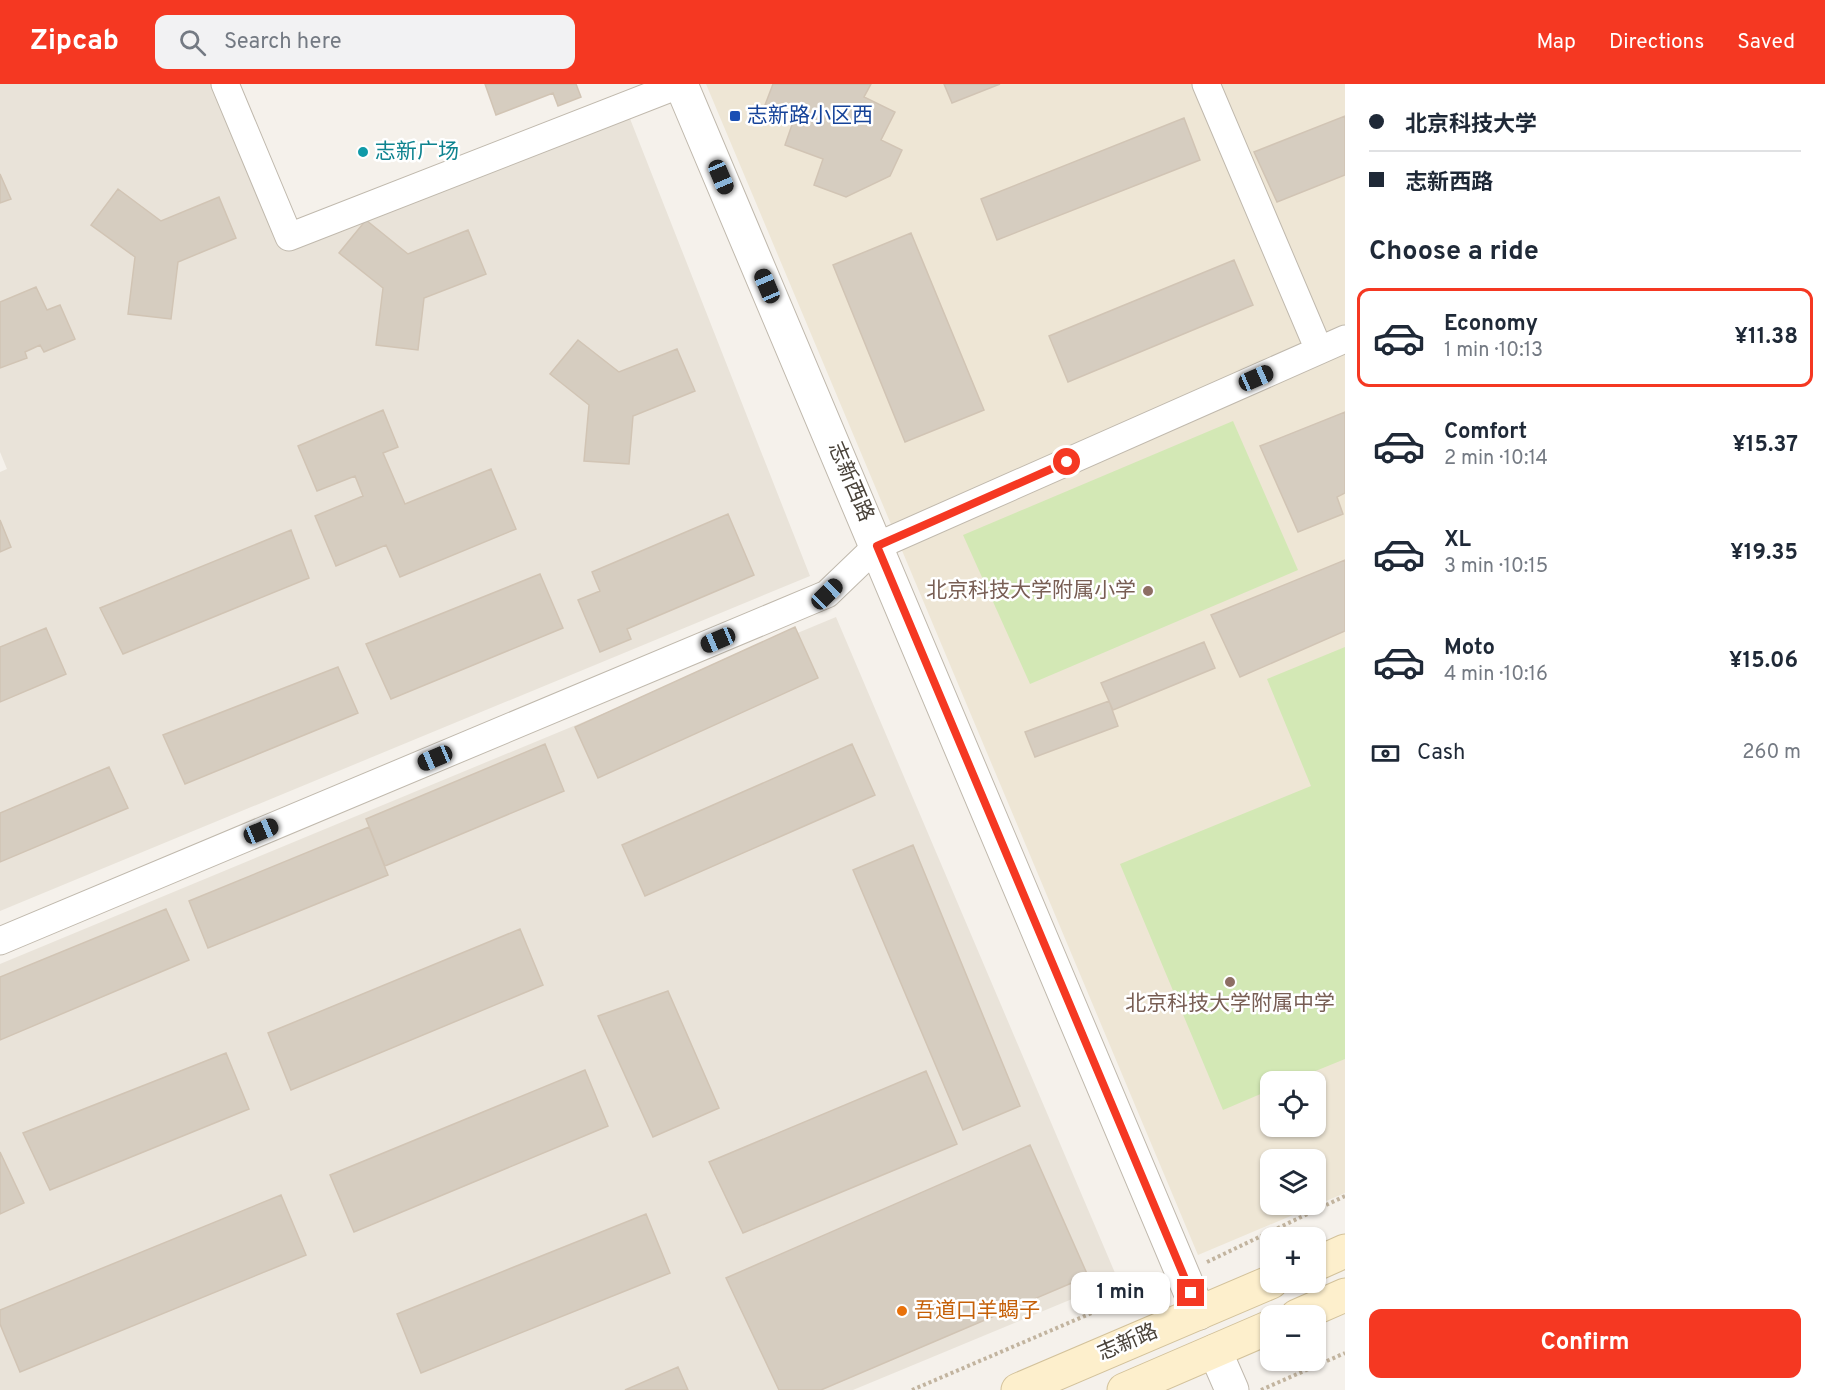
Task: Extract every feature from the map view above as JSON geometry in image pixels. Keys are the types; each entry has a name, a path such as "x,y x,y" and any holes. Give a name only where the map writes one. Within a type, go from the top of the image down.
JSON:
{"main road":[{"path":"1326,1260 1345,1251"},
{"name":"志新路","path":"1018,1390 1260,1287"},
{"path":"1322,1305 1345,1295"},
{"path":"1199,1313 1215,1351"},
{"name":"志新路","path":"1124,1390 1260,1331"}],"street":[{"path":"225,84 288,237 681,84"},
{"name":"志新西路","path":"681,84 1199,1313"},
{"path":"1206,84 1319,350"},
{"path":"0,941 827,594 877,546 1345,339"},
{"path":"1215,1351 1232,1390"}],"path":[{"path":"912,1390 1182,1274 1345,1196"},
{"path":"1260,1390 1345,1353"}],"shaded area":[{"path":"0,84 225,84 289,237 625,106 810,576 0,911 0,472 7,469 0,452"},
{"path":"706,84 1345,84 1345,1193 1326,1201 1326,1149 1260,1149 1260,1215 1293,1215 1198,1255"},
{"path":"836,617 1118,1280 853,1390 0,1390 0,964"}],"green space":[{"path":"1233,421 1298,570 1030,684 963,535"},
{"name":"北京科技大学附属中学","path":"1345,647 1345,1059 1316,1071 1260,1071 1260,1094 1223,1110 1120,864 1311,786 1267,679"}],"building":[{"path":"485,84 576,84 581,97 558,106 553,93 496,115"},
{"path":"773,84 871,84 864,97 895,112 881,140 902,150 890,176 846,197 814,185 823,159 785,145 795,116 765,105"},
{"path":"944,84 1000,84 952,103"},
{"path":"1345,116 1345,175 1277,202 1254,152"},
{"path":"1184,118 1200,160 997,240 981,199"},
{"path":"0,174 11,199 0,203"},
{"path":"118,189 161,221 219,197 236,238 178,262 171,319 128,314 135,257 91,225"},
{"path":"366,220 408,254 468,230 486,274 424,298 418,350 376,345 383,288 339,253"},
{"path":"911,233 984,410 905,442 833,265"},
{"path":"1234,260 1253,305 1068,382 1049,336"},
{"path":"36,287 47,310 60,305 75,339 44,352 40,345 25,352 27,358 0,368 0,302"},
{"path":"578,340 619,372 677,349 695,391 633,416 629,464 584,461 589,405 550,374"},
{"path":"383,410 398,447 383,453 405,504 491,469 516,529 400,577 386,545 336,566 315,516 363,496 355,476 317,491 298,446"},
{"path":"1345,412 1345,493 1337,497 1343,514 1298,532 1260,446"},
{"path":"728,514 754,575 627,629 631,639 600,652 578,600 600,591 592,572"},
{"path":"0,520 11,547 0,552"},
{"path":"291,530 309,578 123,654 100,608"},
{"path":"1345,560 1345,631 1240,677 1211,615"},
{"path":"540,574 563,628 391,699 366,644"},
{"path":"795,627 818,678 598,778 575,727"},
{"path":"46,628 66,674 0,702 0,647"},
{"path":"1204,642 1215,668 1113,710 1101,683"},
{"path":"338,667 358,713 185,784 163,735"},
{"path":"1109,701 1118,726 1035,757 1025,732"},
{"path":"545,744 564,791 385,866 366,819"},
{"path":"852,744 875,795 645,896 622,845"},
{"path":"109,767 128,808 0,862 0,813"},
{"path":"369,827 388,875 208,948 189,901"},
{"path":"913,845 1020,1106 963,1130 853,870"},
{"path":"166,909 189,960 0,1040 0,977"},
{"path":"520,929 543,985 291,1090 268,1033"},
{"path":"668,991 719,1108 653,1137 598,1016"},
{"path":"226,1053 249,1109 50,1190 23,1133"},
{"path":"585,1070 608,1126 354,1232 330,1175"},
{"path":"926,1071 957,1144 743,1233 709,1162"},
{"path":"1030,1145 1088,1276 821,1390 779,1390 726,1278"},
{"path":"0,1152 24,1203 0,1214"},
{"path":"281,1195 306,1255 20,1372 0,1324 0,1310"},
{"path":"646,1214 670,1273 421,1373 397,1314"},
{"path":"678,1367 688,1390 625,1390"}],"place":[{"name":"志新路小区西","path":"735,116"},
{"name":"志新广场","path":"363,152"},
{"name":"北京科技大学附属小学","path":"1148,591"},
{"name":"北京科技大学附属中学","path":"1230,982"},
{"name":"吾道口羊蝎子","path":"902,1311"}],"route":[{"path":"1067,462 877,546 1191,1293"}]}
